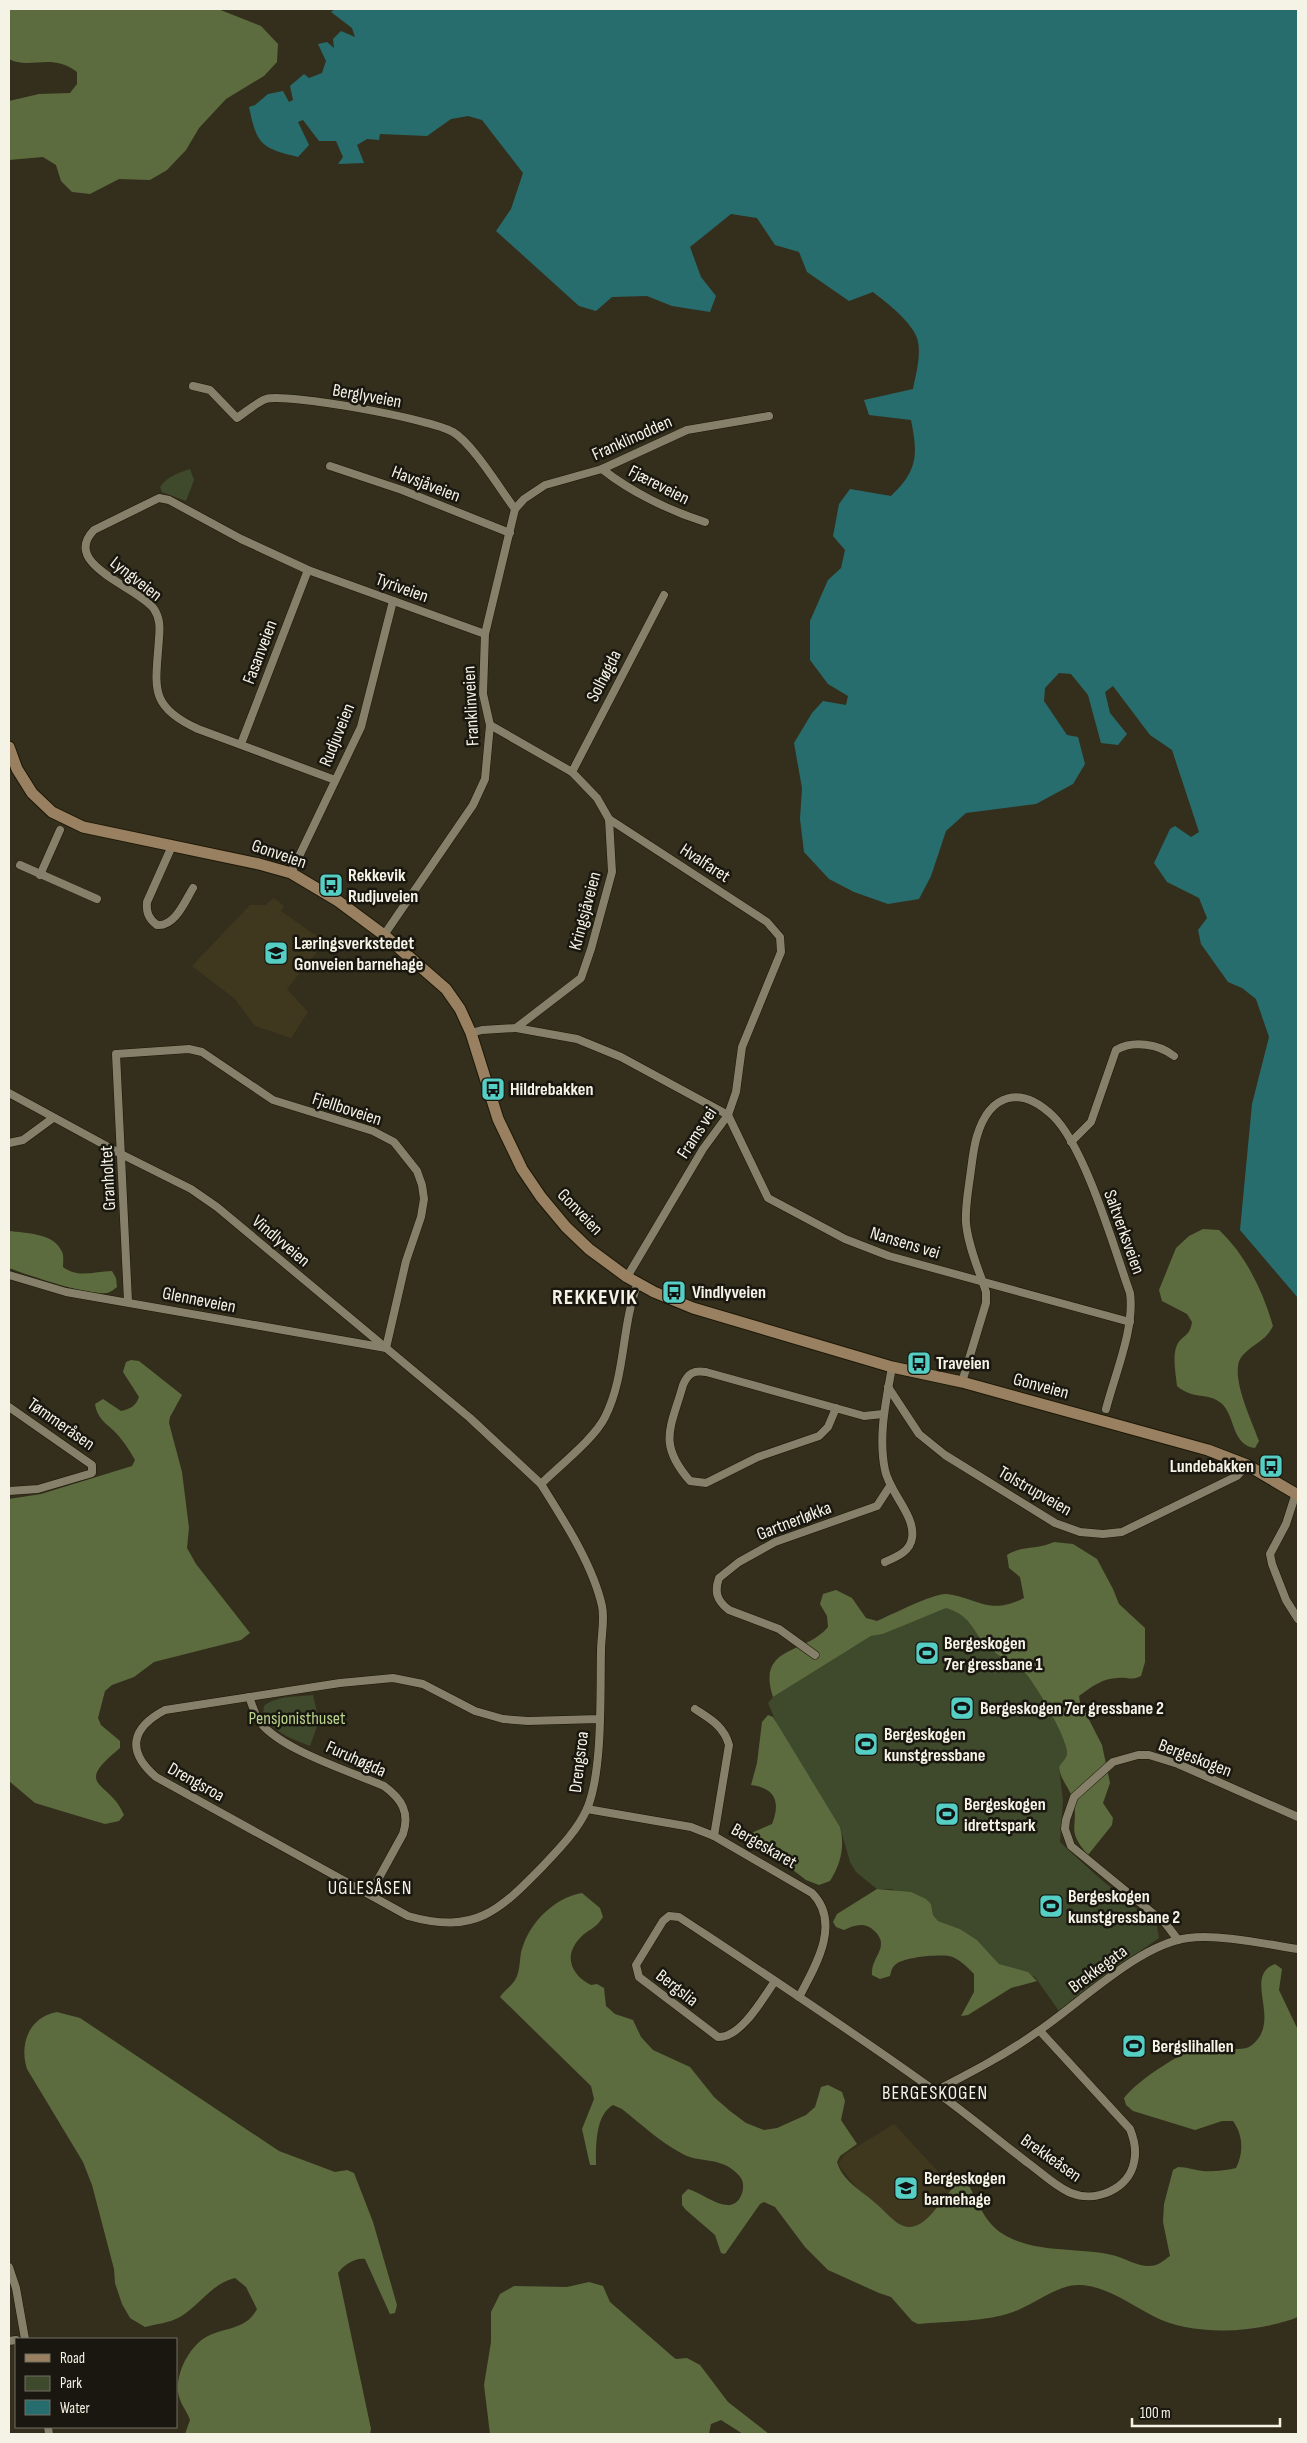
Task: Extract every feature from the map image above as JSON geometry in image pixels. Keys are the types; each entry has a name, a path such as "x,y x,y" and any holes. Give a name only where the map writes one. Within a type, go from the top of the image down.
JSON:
{"street":[{"name":"Berglyveien","path":"193,386 210,390 237,418 266,399 286,398 384,412 453,432 467,445 515,509"},
{"name":"Franklinodden","path":"515,509 524,498 545,485 602,469 687,430 769,416"},
{"name":"Havsjåveien","path":"330,466 402,490 510,533"},
{"name":"Fjæreveien","path":"602,469 617,481 687,516 705,522"},
{"name":"Lyngveien","path":"308,570 241,539 176,502 159,498 94,530 87,537 85,546 88,558 97,568 152,606 158,615 160,628 156,686 157,693 165,708 181,722 335,780"},
{"name":"Franklinveien","path":"384,935 480,793 488,766 490,724 483,694 485,634 515,509"},
{"name":"Tyriveien","path":"308,570 485,634"},
{"name":"Fasanveien","path":"241,744 308,570"},
{"name":"Solhøgda","path":"572,772 664,595"},
{"name":"Rudjuveien","path":"292,874 361,726 393,601"},
{"name":"Kringsjåveien","path":"490,724 572,772 598,798 609,819 612,872 581,978 516,1028"},
{"name":"Gonveien","path":"9,747 17,769 32,793 52,812 83,827 259,864 292,874 338,901 384,935 446,989 460,1009 471,1033 491,1102 522,1169 566,1226 589,1249 627,1277 693,1308 892,1367 962,1382 1199,1448 1247,1465 1297,1494"},
{"name":"Hvalfaret","path":"609,819 747,907 767,922 780,937"},
{"path":"40,875 60,830"},
{"path":"172,846 147,902 146,909 151,921 157,925 168,924 175,917 193,888"},
{"path":"20,866 97,899"},
{"name":"Frams vei","path":"627,1277 703,1149 728,1115 736,1092 742,1047 781,952 780,937"},
{"path":"471,1033 482,1030 516,1028 577,1039 621,1057 728,1115"},
{"path":"1071,1142 1088,1127 1093,1118 1116,1050 1122,1047 1152,1045 1166,1049 1174,1056"},
{"name":"Fjellboveien","path":"116,1054 189,1049 202,1052 273,1100 373,1131 394,1142 417,1171 424,1199 421,1217 390,1323 386,1348"},
{"name":"Granholtet","path":"116,1054 128,1301"},
{"name":"Vindlyveien","path":"9,1093 122,1155 191,1189 217,1207 470,1418 541,1484"},
{"name":"Saltverksveien","path":"982,1280 966,1223 967,1199 976,1138 985,1116 993,1106 1006,1098 1016,1096 1029,1098 1054,1117 1071,1142 1091,1184 1130,1293 1132,1307 1130,1322 1106,1409"},
{"name":"Nansens vei","path":"728,1115 768,1198 846,1239 889,1256 1130,1322"},
{"path":"9,1143 23,1140 53,1118"},
{"name":"Glenneveien","path":"9,1275 66,1292 128,1301 317,1337 386,1348"},
{"path":"962,1382 986,1303 982,1280"},
{"path":"541,1484 567,1461 604,1419 612,1400 631,1299 638,1283"},
{"path":"885,1562 900,1555 908,1548 912,1537 911,1525 890,1486 885,1470 883,1414 892,1367"},
{"path":"836,1408 828,1427 820,1436 758,1457 706,1483 690,1480 682,1471 668,1443 683,1385 687,1376 698,1370 836,1408 864,1416 883,1414"},
{"name":"Tolstrupveien","path":"888,1388 919,1434 945,1455 1055,1523 1080,1532 1103,1534 1122,1532 1236,1476 1247,1465"},
{"name":"Tømmeråsen","path":"9,1407 92,1465 92,1473 38,1489 9,1491"},
{"name":"Drengsroa","path":"541,1484 590,1571 602,1607 599,1719 596,1770 587,1809 561,1847 514,1895 494,1911 482,1917 452,1923 424,1921 388,1907 370,1894 156,1777 140,1761 136,1751 138,1734 148,1719 165,1710 340,1683 394,1678 423,1684 475,1711 503,1719 528,1721 599,1719"},
{"name":"Gartnerløkka","path":"815,1655 779,1629 729,1610 722,1605 717,1596 719,1578 763,1547 876,1506 890,1486"},
{"path":"1297,1494 1286,1524 1270,1554 1286,1600 1298,1619"},
{"name":"Furuhøgda","path":"249,1697 258,1720 273,1736 296,1749 384,1786 395,1794 403,1805 406,1824 370,1894"},
{"path":"695,1709 716,1722 726,1733 729,1745 714,1836"},
{"name":"Bergeskogen","path":"1178,1940 1166,1924 1071,1846 1065,1828 1074,1797 1113,1762 1124,1758 1149,1755 1178,1764 1298,1817"},
{"name":"Bergeskaret","path":"587,1809 691,1828 714,1836 804,1886 819,1899 825,1922 822,1951 798,1997"},
{"name":"Bergslia","path":"775,1981 742,2025 730,2035 718,2037 639,1977 636,1965 663,1921 674,1916 679,1917 775,1981 935,2091"},
{"name":"Brekkegata","path":"935,2091 994,2061 1040,2031 1140,1957 1178,1940 1214,1938 1298,1949"},
{"name":"Brekkeåsen","path":"935,2091 1070,2193 1091,2196 1110,2192 1125,2180 1134,2161 1134,2141 1130,2129 1040,2031"},
{"path":"9,2267 16,2288 25,2338"}],"shaded area":[{"path":"274,898 284,906 281,911 325,942 287,989 308,1012 291,1038 255,1026 235,999 192,966 250,905 265,905"},
{"path":"894,2124 958,2193 904,2248 838,2164 845,2154"}],"green space":[{"path":"10,9 218,9 261,26 278,44 277,62 264,76 226,99 199,128 186,150 167,170 150,180 119,179 90,194 72,192 61,181 56,165 43,157 9,160 9,101 39,94 70,93 77,84 77,72 68,66 50,62 25,63 9,59"},
{"path":"190,469 194,480 186,501 162,492 160,487 166,480"},
{"path":"1203,1229 1219,1230 1237,1250 1252,1274 1273,1326 1263,1339 1242,1356 1238,1364 1239,1385 1259,1441 1255,1448 1247,1446 1242,1442 1226,1409 1221,1403 1211,1398 1189,1393 1177,1386 1176,1349 1179,1342 1190,1331 1192,1322 1187,1314 1162,1301 1159,1290 1176,1248 1189,1236"},
{"path":"9,1231 39,1235 53,1241 63,1253 63,1267 69,1271 87,1274 112,1271 116,1278 117,1287 107,1293 85,1291 9,1268"},
{"path":"131,1360 139,1361 182,1395 170,1417 169,1423 182,1472 189,1528 187,1548 196,1564 250,1633 241,1640 154,1662 134,1677 112,1685 105,1691 98,1718 101,1725 120,1741 120,1748 98,1770 96,1778 98,1783 118,1804 124,1815 119,1821 105,1824 35,1803 9,1781 9,1499 41,1494 132,1466 135,1460 133,1456 119,1436 101,1419 95,1404 103,1399 121,1411 130,1408 136,1403 139,1397 123,1372 126,1362"},
{"path":"1054,1542 1073,1544 1097,1559 1119,1604 1145,1628 1145,1662 1141,1676 1132,1679 1113,1678 1102,1681 1079,1696 1080,1702 1102,1745 1110,1783 1103,1803 1113,1818 1112,1825 1088,1855 1075,1834 1074,1803 1071,1793 1061,1776 1059,1767 1067,1754 1066,1747 1050,1712 1025,1673 991,1650 966,1619 955,1611 946,1608 883,1634 871,1636 773,1697 770,1680 771,1668 777,1659 818,1636 828,1627 827,1616 820,1604 823,1594 836,1590 852,1598 866,1618 877,1621 923,1601 946,1594 993,1606 1002,1606 1024,1598 1020,1577 1009,1568 1007,1555 1019,1550"},
{"name":"Bergeskogen idrettspark","path":"947,1607 962,1615 987,1646 1025,1673 1043,1700 1063,1737 1067,1754 1059,1767 1063,1801 1060,1842 1157,1926 1159,1938 1103,1977 1059,2011 1035,1977 999,1964 977,1940 960,1929 938,1921 933,1915 931,1904 891,1889 877,1889 856,1872 850,1862 840,1827 779,1729 768,1703 773,1697 871,1636 883,1634"},
{"name":"Pensjonisthuset","path":"313,1695 319,1721 310,1746 278,1731 263,1715 264,1706 269,1702 288,1697"},
{"path":"768,1715 773,1717 840,1827 842,1848 837,1868 830,1881 819,1885 806,1880 784,1863 774,1846 751,1847 742,1840 742,1837 772,1824 775,1816 776,1803 771,1793 766,1789 751,1785 757,1763 762,1722"},
{"path":"877,1889 911,1892 926,1899 931,1904 933,1915 938,1921 960,1929 977,1940 999,1964 1028,1972 1037,1981 1011,1988 968,2015 961,2016 974,1992 974,1974 963,1963 953,1957 937,1955 912,1958 895,1965 890,1976 880,1979 872,1975 872,1968 881,1946 878,1934 865,1925 854,1926 844,1930 836,1927 833,1922 837,1914"},
{"path":"582,1893 600,1908 603,1917 583,1935 572,1952 572,1964 578,1976 591,1985 597,1984 604,1988 606,2006 615,2014 633,2020 641,2037 653,2050 690,2067 714,2097 746,2123 764,2130 777,2128 806,2115 815,2107 821,2087 828,2085 842,2092 845,2101 841,2120 857,2144 840,2156 837,2162 839,2168 852,2184 896,2222 906,2227 916,2226 924,2221 954,2187 961,2182 968,2184 991,2224 1003,2234 1015,2240 1029,2245 1112,2255 1144,2266 1158,2264 1170,2256 1163,2222 1164,2204 1173,2170 1178,2167 1200,2171 1236,2168 1239,2162 1241,2144 1239,2132 1233,2121 1222,2121 1195,2130 1133,2111 1126,2105 1124,2098 1139,2083 1162,2066 1198,2048 1212,2046 1242,2049 1252,2045 1261,2035 1264,2024 1262,1979 1266,1970 1275,1964 1282,1969 1279,1990 1298,2030 1298,2317 1264,2327 1205,2330 1169,2323 1108,2292 1080,2285 1054,2291 1021,2309 991,2318 918,2324 912,2321 891,2297 828,2270 805,2247 775,2207 764,2202 760,2204 725,2254 721,2253 715,2235 682,2205 682,2195 688,2189 717,2203 731,2205 741,2197 743,2184 740,2176 723,2164 692,2158 673,2149 622,2109 613,2105 607,2110 600,2124 596,2165 590,2165 582,2129 594,2099 591,2086 500,1997 516,1979 523,1946 538,1919 563,1899"},
{"path":"57,2012 80,2018 279,2151 335,2172 347,2170 354,2173 373,2222 397,2305 395,2313 390,2314 365,2259 350,2262 338,2273 371,2429 370,2434 185,2434 190,2420 180,2399 178,2384 182,2368 190,2352 201,2340 208,2336 247,2321 257,2309 246,2287 235,2278 219,2285 176,2319 145,2327 130,2318 122,2304 115,2283 114,2269 92,2185 83,2162 27,2069 24,2050 28,2033 39,2020"},
{"path":"589,2282 603,2286 610,2302 676,2359 687,2358 700,2365 728,2402 769,2434 743,2434 721,2420 711,2424 709,2434 490,2434 484,2385 491,2342 491,2312 500,2294 514,2286 567,2287"}],"water":[{"path":"335,9 1298,9 1298,1298 1240,1230 1252,1104 1269,1037 1256,999 1242,988 1228,982 1201,944 1198,930 1207,918 1199,898 1167,882 1154,863 1170,829 1175,826 1191,837 1199,832 1172,750 1150,735 1113,686 1105,692 1110,713 1127,734 1118,745 1101,743 1088,695 1071,674 1059,673 1045,688 1044,701 1067,735 1078,737 1085,764 1073,784 1036,804 966,813 946,831 931,876 919,899 888,904 854,892 829,879 804,852 800,819 802,788 794,743 812,713 823,701 846,705 848,696 828,684 810,660 810,621 828,580 841,568 845,550 833,536 839,504 850,489 891,496 900,487 911,470 914,461 915,443 911,420 869,415 864,400 913,389 919,350 917,338 910,325 873,292 849,301 807,272 799,252 775,245 757,218 731,214 690,247 701,277 716,296 710,312 672,306 647,296 612,297 596,311 579,306 496,231 511,209 523,173 482,120 468,116 451,119 427,136 380,134 379,140 367,139 357,145 364,163 338,164 343,157 336,141 319,141 303,120 298,122 309,145 298,157 275,151 262,143 258,137 249,107 255,105 268,94 283,91 289,102 293,100 290,86 304,74 309,78 322,73 326,61 318,44 327,42 334,48 333,39 341,31 355,37 352,28 331,12"}],"place":[{"name":"Rekkevik Rudjuveien","path":"331,885"},
{"name":"Læringsverkstedet Gonveien barnehage","path":"276,953"},
{"name":"Hildrebakken","path":"493,1089"},
{"name":"Vindlyveien","path":"674,1292"},
{"name":"Traveien","path":"919,1363"},
{"name":"Lundebakken","path":"1271,1466"},
{"name":"Bergeskogen 7er gressbane 1","path":"927,1653"},
{"name":"Bergeskogen 7er gressbane 2","path":"962,1708"},
{"name":"Bergeskogen kunstgressbane","path":"866,1744"},
{"name":"Bergeskogen idrettspark","path":"947,1814"},
{"name":"Bergeskogen kunstgressbane 2","path":"1051,1906"},
{"name":"Bergslihallen","path":"1134,2046"},
{"name":"Bergeskogen barnehage","path":"906,2188"}],"district":[{"name":"REKKEVIK","path":"595,1297"},
{"name":"UGLESÅSEN","path":"370,1888"},
{"name":"BERGESKOGEN","path":"935,2093"}]}
